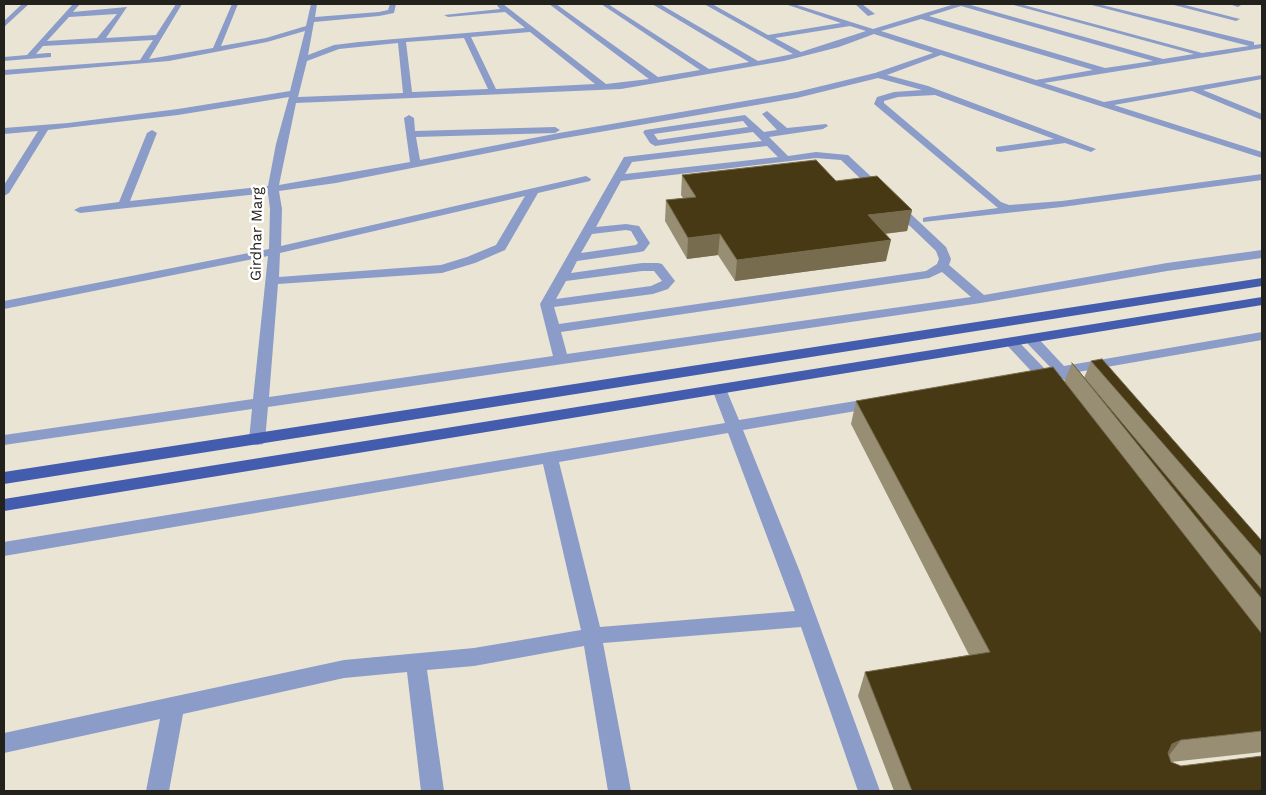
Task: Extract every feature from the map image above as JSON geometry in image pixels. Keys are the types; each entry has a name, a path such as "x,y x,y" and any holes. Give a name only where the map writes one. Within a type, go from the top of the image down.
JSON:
{"main road":[{"path":"4,478 1262,282"},
{"path":"4,505 1262,301"}],"street":[{"path":"4,24 26,4"},
{"path":"29,57 77,4"},
{"path":"100,40 128,4"},
{"path":"143,62 179,4"},
{"path":"216,50 235,4"},
{"name":"Girdhar Marg","path":"257,440 275,251 276,209 273,189 304,58 314,4"},
{"path":"4,73 143,62 216,50 267,40 310,26 391,11 393,4"},
{"path":"499,4 604,88"},
{"path":"552,4 658,81"},
{"path":"604,4 710,73"},
{"path":"655,4 757,64"},
{"path":"707,4 800,55"},
{"path":"792,4 1262,155"},
{"path":"858,4 871,14"},
{"path":"4,132 178,112 294,96 408,95 493,90 604,88 658,81 800,55 961,4 1162,61"},
{"path":"1013,4 1204,55"},
{"path":"1091,4 1260,46"},
{"path":"1173,4 1236,19"},
{"path":"448,15 508,10"},
{"path":"945,10 962,15"},
{"path":"67,15 122,12"},
{"path":"922,17 1106,71"},
{"path":"768,38 852,24"},
{"path":"304,58 337,47 530,30"},
{"path":"40,44 160,36"},
{"path":"467,36 493,90"},
{"path":"402,41 408,95"},
{"path":"1036,82 1260,46"},
{"path":"80,210 273,189 336,180 586,131 797,95 878,75 942,52"},
{"path":"4,59 48,55"},
{"path":"66,69 76,56"},
{"path":"1122,60 1141,66"},
{"path":"878,75 936,92 1091,149"},
{"path":"1104,104 1262,77"},
{"path":"1194,89 1262,117"},
{"path":"936,92 896,94 880,99 879,104 997,204 1017,210"},
{"path":"767,114 785,132"},
{"path":"409,118 415,164"},
{"path":"762,136 655,143 648,132 744,118 786,159"},
{"path":"561,359 552,330 547,304 628,159 823,126"},
{"path":"4,193 45,128"},
{"path":"411,134 530,130 586,131"},
{"path":"123,205 152,133"},
{"path":"1000,150 1067,140"},
{"path":"552,330 929,274 943,266 945,259 942,250 844,158 816,155 618,178"},
{"path":"927,220 1017,210 1262,177"},
{"path":"4,304 275,251 586,179"},
{"path":"272,281 442,269 471,260 501,247 533,192"},
{"path":"573,258 640,248 644,243 635,228 626,227 588,231"},
{"path":"4,440 981,299 1262,254"},
{"path":"943,266 981,299"},
{"path":"547,304 653,290 664,286 669,281 658,267 642,267 562,278"},
{"path":"1025,377 1262,336"},
{"path":"1031,339 1075,388"},
{"path":"1011,342 1056,391"},
{"path":"719,389 807,618 869,791"},
{"path":"4,549 889,400"},
{"path":"550,458 592,636 620,791"},
{"path":"4,743 344,670 474,657 592,636 807,618"},
{"path":"416,663 433,791"},
{"path":"158,791 174,708"}],"building":[{"path":"816,160 836,181 877,176 912,210 868,215 891,240 737,260 720,234 688,238 666,200 696,197 682,175"},
{"path":"1102,359 1262,541 1262,557 1091,361"},
{"path":"1072,363 1262,590 1262,599"},
{"path":"1053,367 1262,634 1262,731 1181,740 1172,744 1168,753 1171,762 1181,766 1262,756 1262,791 912,791 865,672 990,652 856,401"}]}
